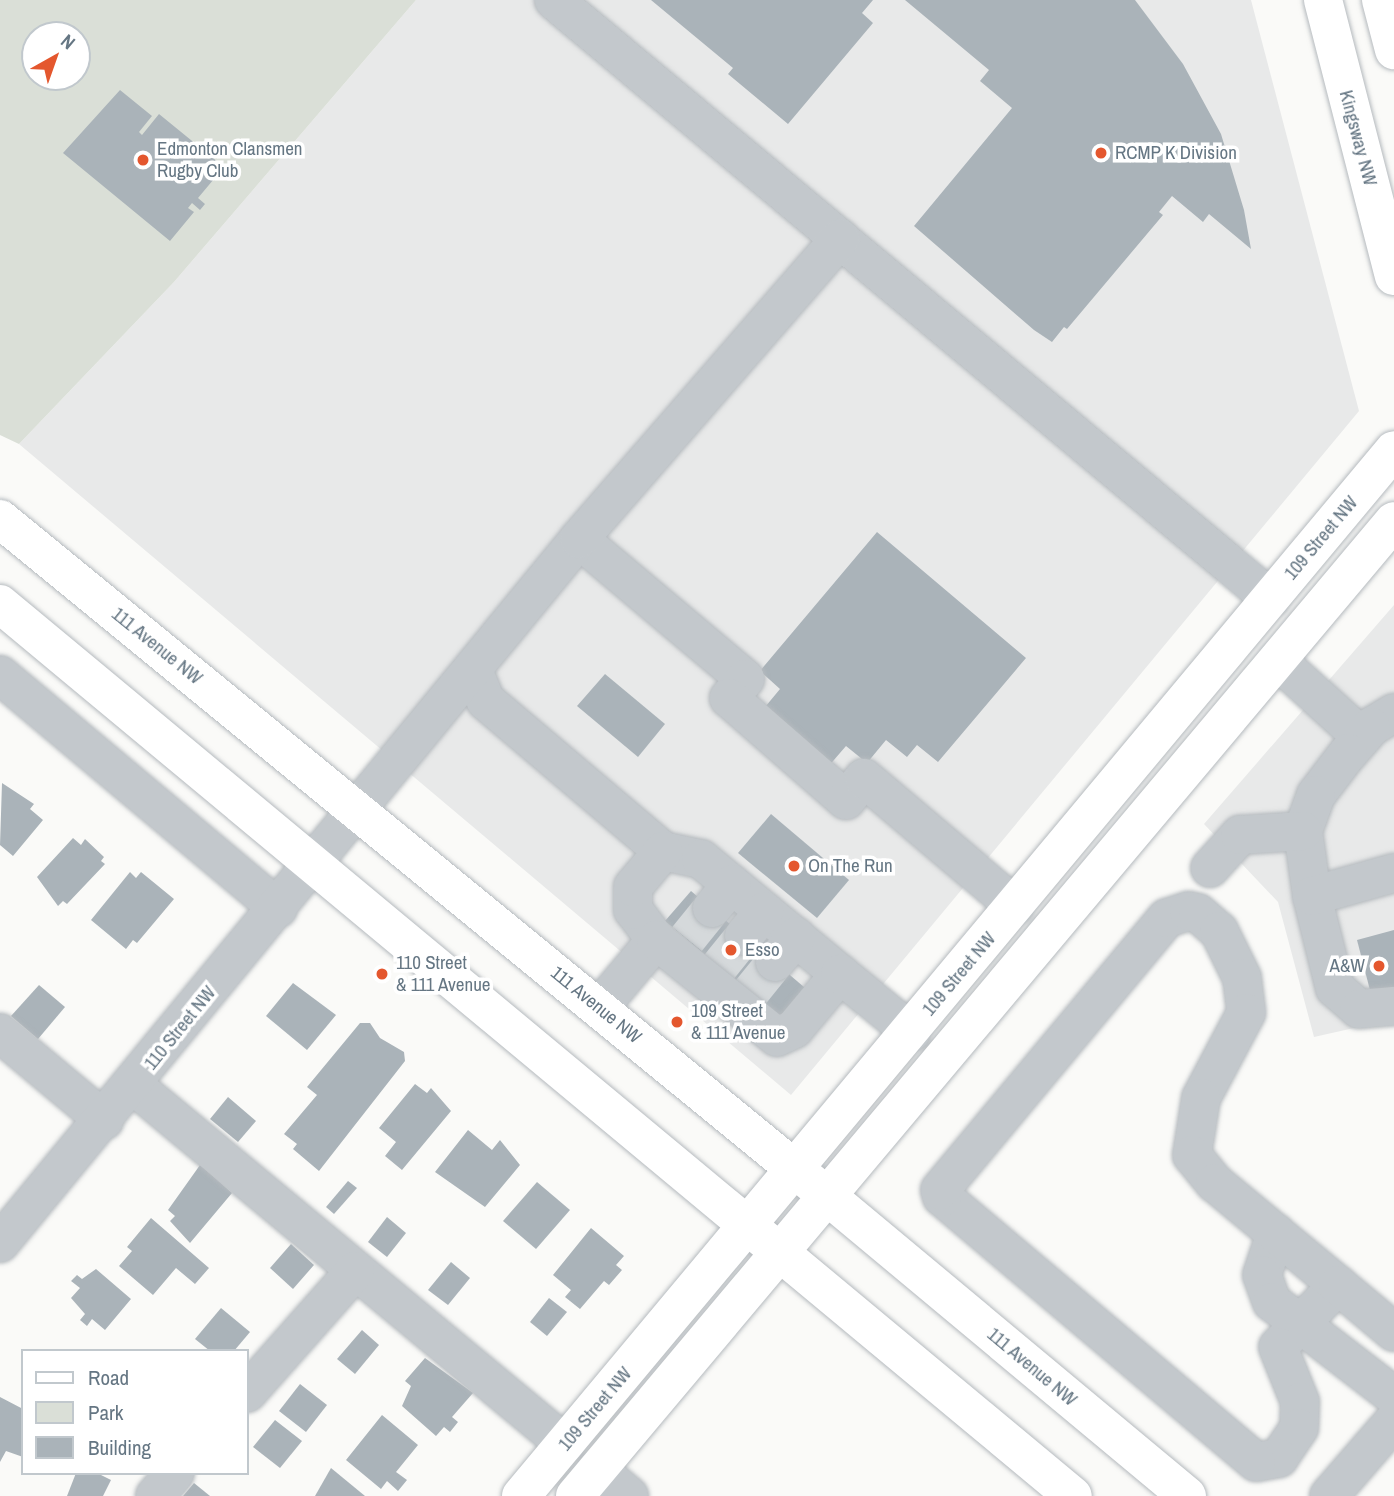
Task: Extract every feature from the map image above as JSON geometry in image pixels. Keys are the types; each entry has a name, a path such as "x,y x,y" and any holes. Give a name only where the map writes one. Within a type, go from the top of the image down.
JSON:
{"main road":[{"name":"Kingsway NW","path":"1323,0 1394,276"},
{"path":"1381,0 1394,50"},
{"name":"109 Street NW","path":"521,1496 796,1170 1394,450"},
{"name":"111 Avenue NW","path":"0,519 828,1196 1187,1496"},
{"path":"586,1483 1394,521"},
{"path":"0,604 1073,1496"}],"street":[{"path":"554,0 1271,598"},
{"name":"110 Street NW","path":"0,1244 474,672 579,539 841,239"},
{"path":"579,539 745,679 729,698 846,800 864,779 1016,906"},
{"path":"1277,660 1363,737"},
{"path":"474,672 486,701 663,850 701,859 722,896 754,924 785,949 841,974 911,1032"},
{"path":"0,675 278,908"},
{"path":"1394,713 1363,737 1316,795 1303,831 1312,896 1335,988 1359,1009 1394,1006"},
{"path":"1210,868 1240,835 1303,831"},
{"path":"663,850 633,887 633,910 745,1000 777,1037 794,1029 841,974"},
{"path":"1312,896 1394,873"},
{"path":"1338,1285 1278,1347 1300,1402 1299,1428 1279,1458 1256,1462 952,1206 940,1190 1167,918 1189,911 1209,920 1219,931 1242,978 1246,1013 1201,1098 1192,1155 1215,1183 1276,1233 1338,1285 1394,1332"},
{"path":"599,1008 672,944"},
{"path":"0,1033 104,1120"},
{"path":"133,1085 565,1444"},
{"path":"1276,1233 1262,1275 1263,1288 1272,1302 1394,1396"},
{"path":"248,1392 355,1270"},
{"path":"1329,1496 1394,1421"},
{"path":"155,1496 173,1475"},
{"path":"586,1483 629,1496"}],"shaded area":[{"path":"416,0 1251,0 1359,411 791,1095 19,444 174,282"},
{"path":"1394,605 1394,1019 1314,1037 1278,902 1204,824"}],"green space":[{"path":"0,0 416,0 174,282 19,444 0,435"}],"building":[{"path":"651,0 873,0 862,13 873,23 788,124 728,74 733,68"},
{"name":"RCMP K Division","path":"905,0 1135,0 1183,64 1221,134 1244,210 1251,249 1209,214 1203,222 1172,196 1159,212 1163,215 1067,329 1064,327 1052,342 1034,330 914,226 1012,108 980,81 989,70"},
{"name":"Edmonton Clansmen Rugby Club","path":"120,90 152,116 139,132 142,135 159,114 224,167 198,198 205,204 200,210 192,203 188,208 194,212 170,241 63,153"},
{"path":"877,532 1026,658 938,762 917,745 907,757 886,740 867,763 846,746 827,768 761,712 780,689 760,671"},
{"path":"605,674 665,724 638,757 577,706"},
{"path":"2,783 34,804 30,809 43,820 13,856 0,845"},
{"name":"On The Run","path":"771,814 849,880 817,918 738,853"},
{"path":"73,838 81,845 85,839 104,857 101,861 105,864 67,904 63,901 58,906 37,877"},
{"path":"130,872 136,878 141,872 174,899 137,943 133,940 126,949 91,920"},
{"name":"Esso","path":"691,891 811,993 786,1023 665,921"},
{"name":"A&W","path":"1394,930 1394,993 1372,998 1357,940"},
{"path":"293,983 336,1015 307,1050 266,1016"},
{"path":"39,985 65,1007 38,1039 11,1016"},
{"path":"360,1023 370,1023 380,1038 404,1052 405,1061 319,1171 293,1149 297,1144 284,1134 317,1095 307,1087"},
{"path":"415,1084 427,1093 431,1088 451,1111 402,1170 385,1156 396,1142 379,1128"},
{"path":"228,1097 256,1121 238,1142 210,1119"},
{"path":"468,1130 492,1150 500,1140 520,1165 485,1207 435,1172"},
{"path":"200,1165 232,1193 190,1243 170,1221 175,1216 168,1210"},
{"path":"348,1181 357,1188 334,1214 326,1207"},
{"path":"537,1182 570,1210 536,1249 503,1221"},
{"path":"387,1217 406,1233 387,1257 368,1242"},
{"path":"151,1218 209,1268 195,1284 176,1268 153,1295 119,1266 132,1251 127,1247"},
{"path":"591,1228 624,1256 616,1265 622,1270 609,1285 604,1281 580,1309 565,1297 571,1290 553,1275"},
{"path":"291,1244 314,1265 293,1289 270,1268"},
{"path":"451,1262 470,1278 448,1305 428,1290"},
{"path":"96,1269 131,1299 105,1330 92,1319 87,1326 80,1320 85,1314 71,1298 80,1288 71,1281 77,1275 82,1279"},
{"path":"549,1298 567,1312 547,1336 530,1322"},
{"path":"221,1308 250,1332 236,1349 208,1349 195,1339"},
{"path":"362,1330 379,1345 355,1374 337,1359"},
{"path":"425,1358 473,1393 452,1417 458,1422 450,1432 444,1427 436,1436 402,1406 411,1386 405,1381"},
{"path":"300,1384 327,1405 306,1432 279,1411"},
{"path":"0,1397 21,1408 21,1456 6,1451 0,1462"},
{"path":"382,1415 418,1445 396,1472 407,1480 398,1491 387,1481 381,1489 346,1460"},
{"path":"275,1420 302,1441 280,1468 253,1447"},
{"path":"331,1468 365,1496 315,1496"},
{"path":"75,1475 101,1475 111,1480 103,1496 67,1496"},
{"path":"194,1483 210,1496 183,1496"}],"tunnel":[{"path":"687,939 712,908"},
{"path":"719,967 744,936"},
{"path":"750,993 775,962"}],"place":[{"name":"RCMP K Division","path":"1101,153"},
{"name":"Edmonton Clansmen Rugby Club","path":"143,160"},
{"name":"On The Run","path":"794,866"},
{"name":"Esso","path":"731,950"},
{"name":"A&W","path":"1379,966"},
{"name":"110 Street & 111 Avenue","path":"382,974"},
{"name":"109 Street & 111 Avenue","path":"677,1022"}]}
